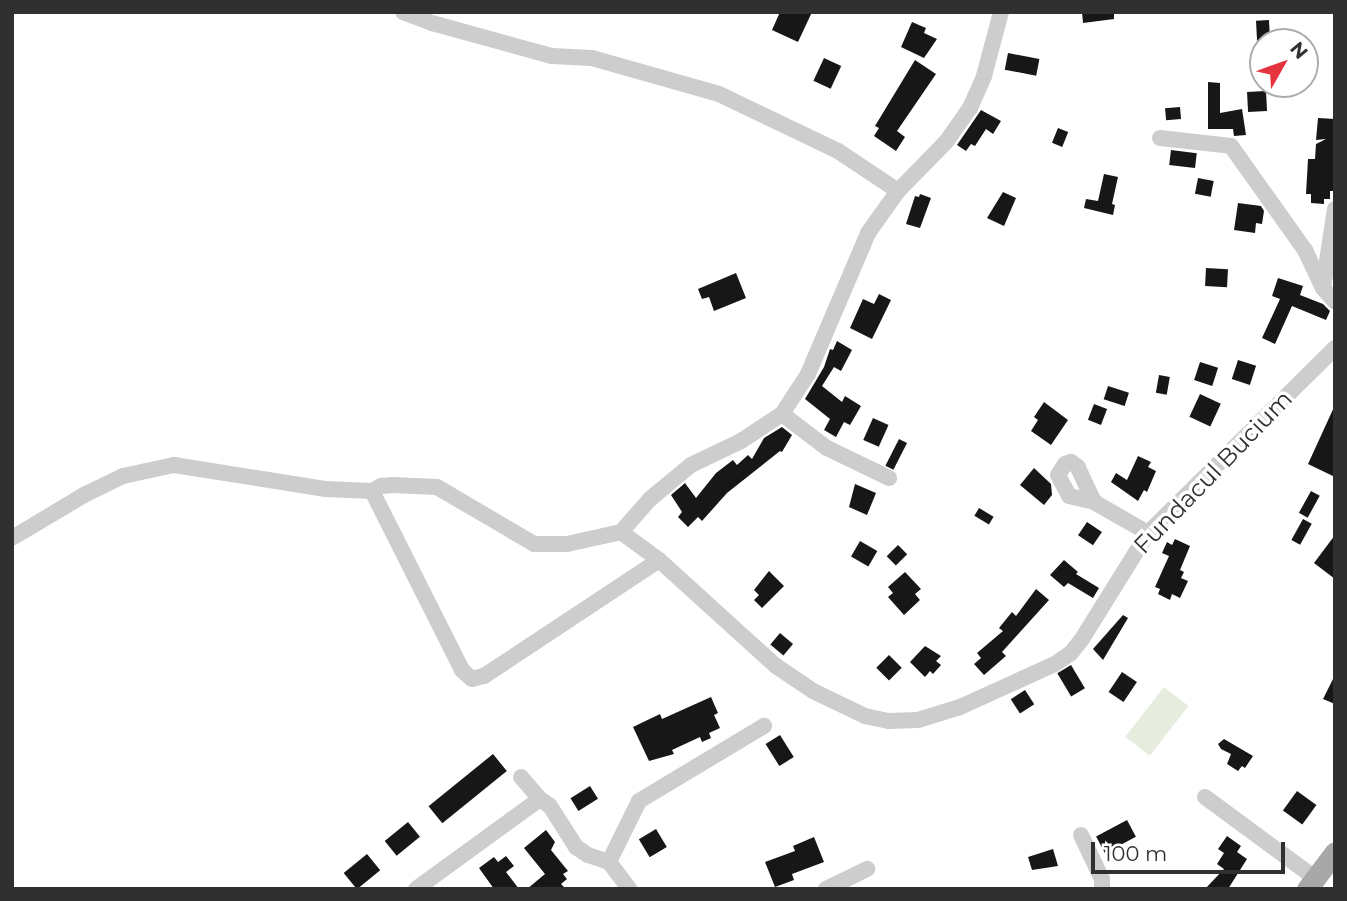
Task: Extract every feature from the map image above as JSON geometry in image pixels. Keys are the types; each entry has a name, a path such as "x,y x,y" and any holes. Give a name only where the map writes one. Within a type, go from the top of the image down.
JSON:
{"main road":[{"path":"1311,883 1335,852"}],"street":[{"path":"403,12 552,56 592,58 719,94 838,151 898,191"},
{"path":"450,28 456,12"},
{"path":"12,538 84,495 123,476 150,468 174,465 326,489 372,491 381,486 393,485 438,488 534,544 566,544 621,532 650,499 691,465 741,441 782,414 808,374 867,233 898,191 946,142 970,108 984,76 1000,12"},
{"path":"1160,138 1231,146 1305,250 1323,288 1335,302"},
{"path":"1323,288 1335,209"},
{"name":"Fundacul Bucium","path":"621,532 659,560 776,666 813,691 865,716 888,721 918,720 960,707 1055,664 1070,653 1082,639 1148,533 1335,348"},
{"path":"782,414 827,448 889,478"},
{"path":"372,491 462,670 472,679 484,676 659,560"},
{"path":"1094,502 1148,533"},
{"path":"609,862 624,826 639,801 764,726"},
{"path":"521,777 540,799 550,806 576,846 589,855 609,862 629,889"},
{"path":"1205,797 1311,883"},
{"path":"416,889 540,799"},
{"path":"1081,835 1102,879 1102,889"},
{"path":"826,889 867,869"}],"green space":[{"path":"1164,687 1188,706 1150,756 1125,737"}],"building":[{"path":"780,12 812,12 798,42 772,30"},
{"path":"1082,12 1114,12 1114,19 1083,23"},
{"path":"1269,20 1269,28 1256,28 1256,21"},
{"path":"912,22 926,28 924,33 937,39 924,58 901,47"},
{"path":"1008,53 1039,59 1036,76 1005,70"},
{"path":"824,58 841,66 831,89 813,81"},
{"path":"915,60 936,74 897,131 905,137 896,151 874,136 879,128 875,126"},
{"path":"1208,82 1220,83 1220,113 1242,109 1246,135 1234,136 1233,129 1208,129"},
{"path":"1247,92 1249,98 1266,98 1267,111 1248,112"},
{"path":"1180,107 1181,119 1166,120 1165,108"},
{"path":"981,110 1001,121 993,134 986,129 975,146 971,144 966,151 957,145"},
{"path":"1318,118 1335,119 1335,191 1330,191 1330,199 1324,199 1324,204 1311,203 1311,194 1306,194 1308,159 1315,159 1316,144 1326,139 1316,140"},
{"path":"1058,128 1068,132 1062,147 1052,143"},
{"path":"1171,150 1197,153 1195,168 1169,165"},
{"path":"1104,174 1118,177 1112,204 1115,205 1113,215 1084,208 1086,199 1098,201"},
{"path":"1198,178 1214,181 1211,197 1195,194"},
{"path":"1003,192 1016,198 1004,226 987,218"},
{"path":"920,194 931,198 920,228 906,224 915,196 919,197"},
{"path":"1238,203 1261,206 1264,211 1262,224 1256,223 1255,233 1234,230"},
{"path":"1206,268 1228,269 1227,287 1205,286"},
{"path":"736,273 746,298 714,311 709,297 702,299 698,289"},
{"path":"1278,278 1303,286 1300,295 1323,304 1330,311 1326,320 1292,306 1275,344 1262,338 1280,299 1272,296"},
{"path":"879,294 891,300 872,339 850,328 863,299 874,304"},
{"path":"837,341 852,350 841,371 834,367 822,386 842,402 845,396 861,406 850,425 844,422 836,437 824,430 830,419 805,399 824,367 830,349 833,350"},
{"path":"1238,360 1256,366 1250,385 1232,379"},
{"path":"1200,362 1218,368 1212,386 1194,380"},
{"path":"1159,375 1170,377 1167,395 1156,393"},
{"path":"1108,386 1129,393 1125,406 1104,399"},
{"path":"1200,394 1221,404 1210,426 1189,417"},
{"path":"1044,402 1068,420 1051,445 1031,431 1038,420 1034,417"},
{"path":"1094,404 1107,409 1101,425 1088,420"},
{"path":"1335,405 1335,477 1308,464"},
{"path":"873,418 889,425 879,447 863,440"},
{"path":"782,427 792,435 782,452 727,493 702,521 698,517 688,527 678,517 682,512 671,495 685,483 696,498 716,473 733,460 737,465 748,455 752,459 764,438"},
{"path":"899,439 907,443 893,470 885,466"},
{"path":"1138,456 1151,462 1148,467 1156,471 1147,492 1144,490 1138,501 1111,482 1116,473 1127,480"},
{"path":"1034,468 1051,484 1052,495 1044,505 1020,485"},
{"path":"855,484 876,493 867,515 849,507"},
{"path":"1311,491 1320,496 1308,518 1299,513"},
{"path":"979,508 994,517 989,524 974,516"},
{"path":"1303,519 1312,524 1300,545 1291,540"},
{"path":"1087,522 1102,532 1093,545 1078,535"},
{"path":"1335,535 1335,579 1314,563"},
{"path":"1175,539 1190,546 1180,570 1184,572 1181,578 1188,581 1180,598 1172,594 1170,600 1158,594 1160,589 1155,587 1169,556 1162,553 1167,542 1172,545"},
{"path":"860,541 877,551 868,567 851,557"},
{"path":"898,545 907,554 896,566 887,556"},
{"path":"1064,560 1078,572 1076,574 1099,588 1093,598 1068,583 1064,587 1050,575"},
{"path":"769,571 784,586 762,608 754,600 759,595 754,590"},
{"path":"905,572 921,589 915,594 920,600 904,615 888,597 893,593 888,587"},
{"path":"1036,589 1049,600 1002,652 1006,656 984,675 974,664 981,658 977,653 1003,631 999,628 1012,612 1016,616"},
{"path":"1123,615 1128,618 1103,660 1093,649"},
{"path":"780,633 793,644 783,655 770,644"},
{"path":"925,646 941,656 936,661 941,665 933,674 930,671 925,677 910,662"},
{"path":"889,655 902,668 889,680 876,668"},
{"path":"1071,665 1085,688 1071,696 1057,673"},
{"path":"1122,672 1137,682 1124,702 1109,692"},
{"path":"1335,675 1335,704 1323,699"},
{"path":"1025,690 1034,704 1020,714 1011,699"},
{"path":"711,697 718,713 714,715 720,728 709,733 711,738 702,742 700,737 672,750 674,754 649,761 633,727 660,714 662,719"},
{"path":"780,735 794,757 779,766 766,744"},
{"path":"1224,739 1253,756 1245,768 1242,766 1238,771 1227,764 1231,754 1221,749 1218,744"},
{"path":"493,754 507,771 442,823 428,806"},
{"path":"590,786 598,799 578,811 570,798"},
{"path":"1297,791 1316,805 1302,825 1283,810"},
{"path":"1127,820 1136,837 1105,853 1096,836"},
{"path":"408,822 420,837 397,856 385,841"},
{"path":"656,829 667,847 650,857 639,839"},
{"path":"546,830 555,842 551,850 568,871 563,874 567,879 561,884 566,889 527,889 545,874 524,848"},
{"path":"1227,836 1241,846 1237,852 1247,859 1228,889 1205,889 1224,869 1217,864 1224,853 1218,849"},
{"path":"814,837 824,862 792,874 794,880 775,887 765,862 795,851 793,846"},
{"path":"1053,849 1058,866 1032,870 1028,857"},
{"path":"367,854 380,870 357,889 344,873"},
{"path":"506,856 514,866 506,872 519,889 494,889 479,868 494,857 498,862"}]}
